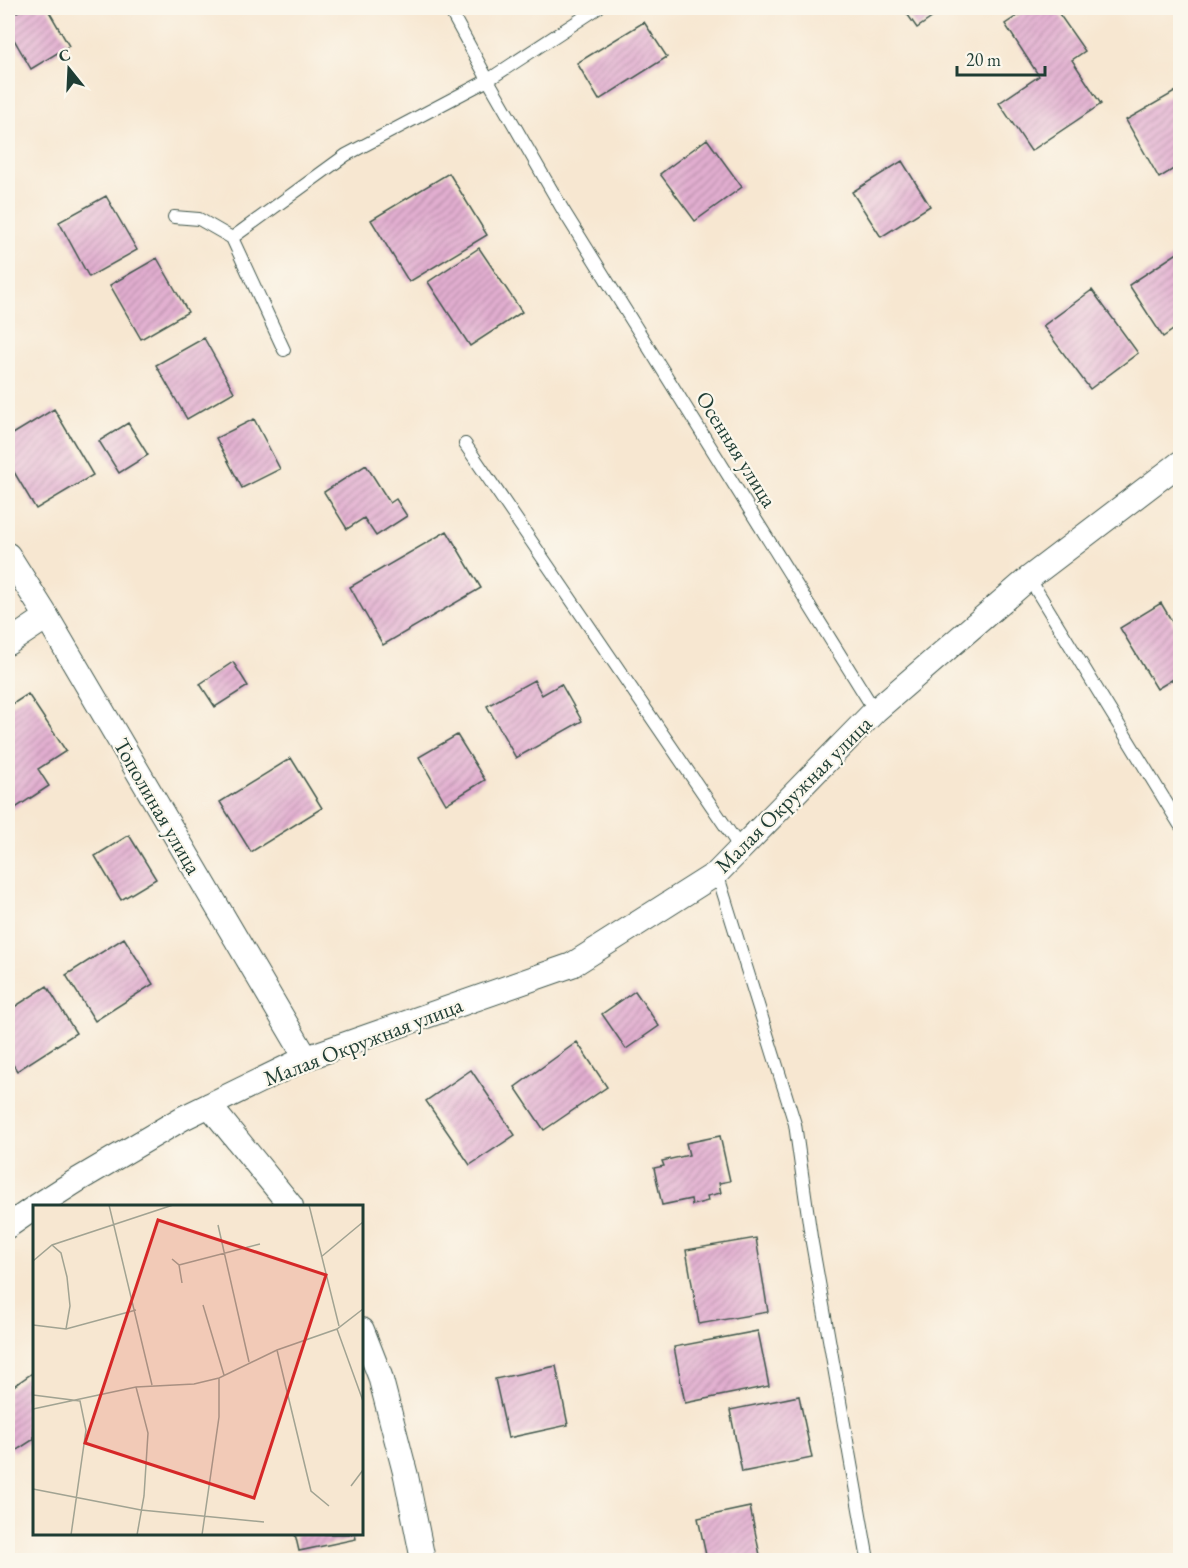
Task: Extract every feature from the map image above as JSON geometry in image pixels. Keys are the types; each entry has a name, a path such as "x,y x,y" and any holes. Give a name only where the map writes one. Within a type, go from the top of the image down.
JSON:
{"street":[{"name":"Малая Окружная улица","path":"39,1205 76,1181 208,1105 306,1058 572,964 717,873 875,711 1029,578 1180,463"},
{"name":"Тополиная улица","path":"8,555 47,617 306,1058"},
{"path":"8,644 47,617"},
{"path":"208,1105 290,1205"},
{"name":"Малая Окружная улица","path":"8,1226 33,1209"},
{"path":"363,1333 380,1376 406,1476 423,1560"}],"lane":[{"name":"Осенняя улица","path":"449,8 563,210 875,711"},
{"path":"232,238 346,155 488,80 598,8"},
{"path":"174,217 199,219 232,238 284,350"},
{"path":"465,444 741,849"},
{"path":"1029,578 1180,825"},
{"path":"717,873 795,1124 811,1237 868,1560"}],"building":[{"path":"24,8 47,8 69,46 31,69 8,29 8,17"},
{"path":"903,8 946,8 917,28"},
{"path":"1029,8 1055,8 1085,51 1072,60 1101,104 1031,151 999,103 1039,76 1005,24"},
{"path":"644,22 667,57 599,100 577,63"},
{"path":"1178,90 1180,94 1180,165 1159,178 1126,120"},
{"path":"707,139 742,187 695,221 660,174"},
{"path":"902,161 930,206 881,237 852,192"},
{"path":"449,173 487,235 409,282 371,220"},
{"path":"106,196 137,250 89,277 59,222"},
{"path":"479,248 522,312 470,346 428,282"},
{"path":"1179,252 1180,325 1163,337 1129,285"},
{"path":"157,258 188,312 141,339 110,285"},
{"path":"1092,290 1138,353 1090,389 1043,326"},
{"path":"204,338 234,392 187,419 156,365"},
{"path":"54,409 93,475 36,509 8,462 8,437"},
{"path":"254,419 280,469 242,488 216,438"},
{"path":"128,423 148,455 119,473 99,441"},
{"path":"366,465 390,503 396,499 407,516 376,536 364,518 347,529 324,492"},
{"path":"447,531 481,588 383,645 350,587"},
{"path":"1161,603 1180,635 1180,675 1157,689 1120,628"},
{"path":"233,662 248,686 215,707 200,684"},
{"path":"534,680 542,695 561,684 582,721 516,758 487,706"},
{"path":"28,694 66,751 38,769 49,786 14,809 8,799 8,707"},
{"path":"457,735 485,780 446,804 419,757"},
{"path":"291,758 322,808 251,852 220,802"},
{"path":"129,835 156,879 121,900 95,856"},
{"path":"124,938 153,984 95,1021 66,975"},
{"path":"47,986 76,1033 17,1071 8,1057 8,1011"},
{"path":"635,991 659,1026 626,1049 602,1014"},
{"path":"577,1042 607,1087 544,1130 515,1087"},
{"path":"471,1070 515,1135 470,1165 426,1101"},
{"path":"720,1136 730,1181 719,1183 721,1193 707,1196 708,1201 692,1205 691,1199 662,1205 654,1168 664,1166 662,1161 689,1155 686,1143"},
{"path":"756,1238 768,1312 699,1324 686,1250"},
{"path":"758,1331 769,1386 685,1403 674,1347"},
{"path":"556,1366 568,1425 508,1438 495,1379"},
{"path":"33,1373 33,1440 14,1452 8,1443 8,1390"},
{"path":"799,1396 812,1458 742,1472 730,1410"},
{"path":"750,1507 761,1560 707,1560 698,1518"},
{"path":"295,1535 355,1535 356,1539 299,1551"}]}
